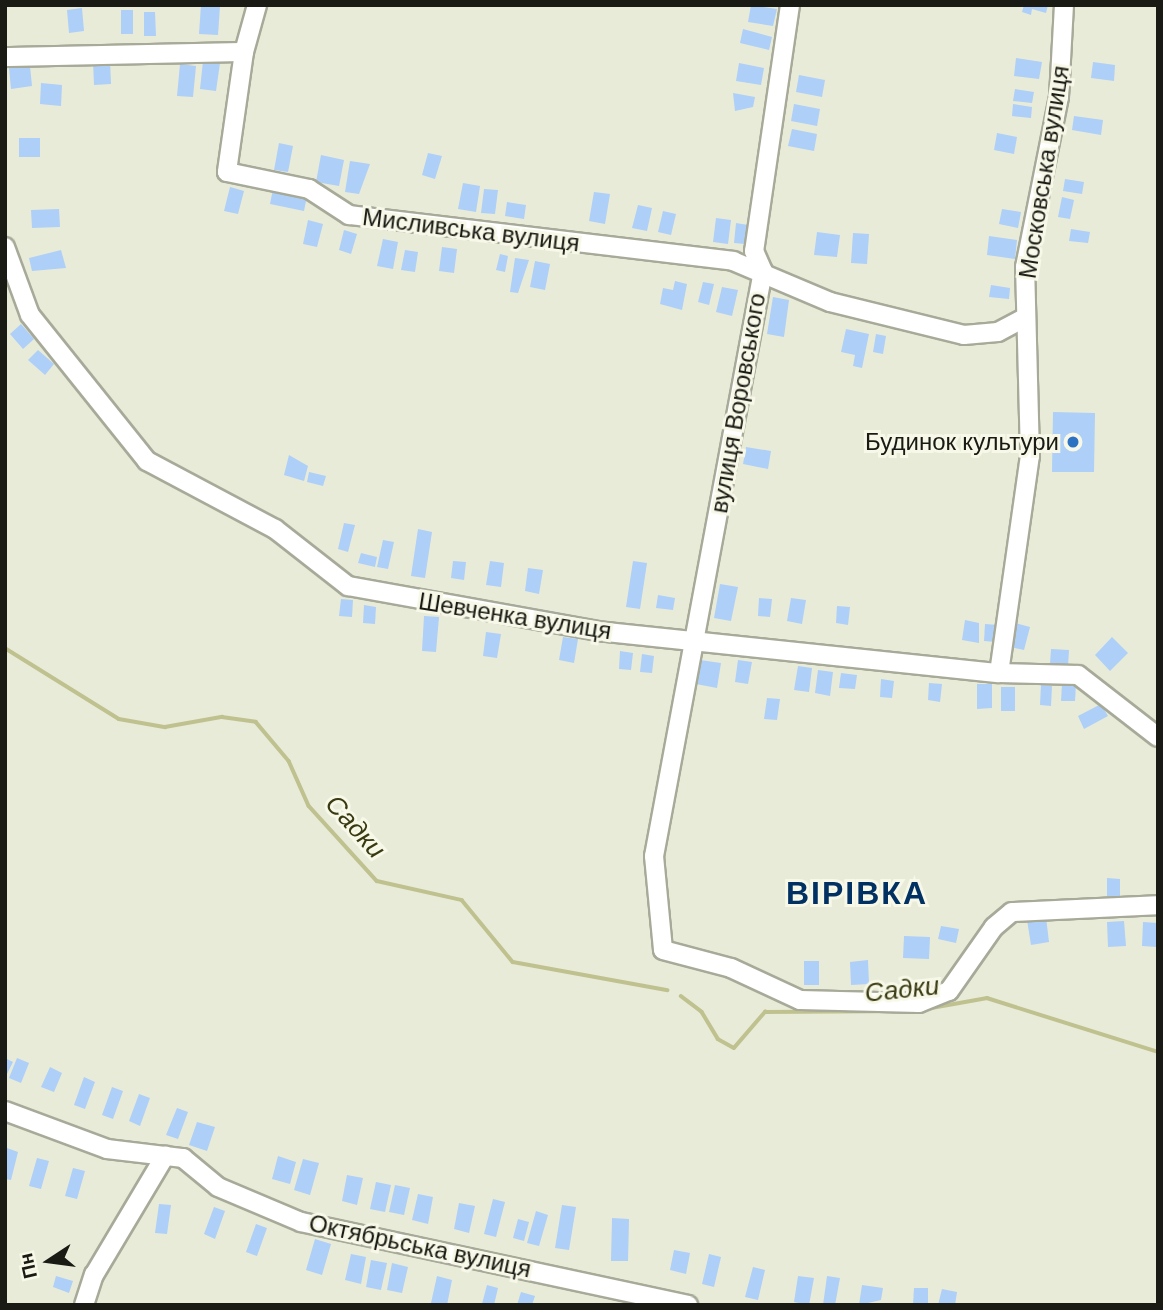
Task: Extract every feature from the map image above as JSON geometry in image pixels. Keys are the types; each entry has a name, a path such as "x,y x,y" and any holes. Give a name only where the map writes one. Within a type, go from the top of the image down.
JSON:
{"street":[{"path":"5,57 244,52 257,5"},
{"path":"733,261 754,251 790,5"},
{"name":"Московська вулиця","path":"999,673 1030,456 1024,267 1064,65 1063,5"},
{"name":"Мисливська вулиця","path":"244,52 227,172 309,189 349,215 733,261 763,271 830,302 929,329 998,332 1024,318"},
{"name":"Шевченка вулиця","path":"5,247 30,315 147,461 275,529 325,573 394,597 597,631 695,639 999,673 1079,675 1158,737"},
{"name":"вулиця Воровського","path":"754,251 763,271 668,801 654,856 663,950 731,968 800,1000 919,1003 950,991 994,927 1012,912 1158,905"},
{"name":"Октябрьська вулиця","path":"5,1111 107,1149 183,1158 218,1187 301,1222 685,1305"},
{"path":"84,1305 94,1275 165,1156"}],"building":[{"path":"201,5 220,6 218,35 199,34"},
{"path":"751,5 777,9 773,26 748,22"},
{"path":"1024,5 1048,5 1046,13 1032,9 1031,15 1022,12"},
{"path":"82,8 84,31 69,33 67,10"},
{"path":"121,10 133,10 133,34 121,34"},
{"path":"144,12 155,12 156,36 144,36"},
{"path":"743,29 772,37 769,50 740,43"},
{"path":"1016,58 1042,62 1039,79 1014,76"},
{"path":"93,61 110,61 111,84 94,85"},
{"path":"203,61 220,63 216,91 200,89"},
{"path":"1093,62 1115,65 1114,81 1091,78"},
{"path":"739,63 764,68 761,85 736,81"},
{"path":"180,64 196,66 193,97 177,96"},
{"path":"30,66 32,86 11,89 9,68"},
{"path":"799,75 825,80 822,97 796,92"},
{"path":"41,83 62,85 61,106 40,104"},
{"path":"1015,89 1034,92 1032,103 1013,101"},
{"path":"733,93 755,97 753,107 735,111"},
{"path":"794,104 820,109 817,126 791,121"},
{"path":"1013,104 1032,107 1031,118 1012,116"},
{"path":"1074,116 1103,120 1101,135 1072,130"},
{"path":"792,129 817,134 814,151 788,146"},
{"path":"997,133 1017,137 1014,154 994,150"},
{"path":"19,138 40,138 40,157 19,157"},
{"path":"279,143 293,146 288,172 274,170"},
{"path":"428,153 442,156 435,179 422,175"},
{"path":"321,155 344,160 339,186 316,182"},
{"path":"350,161 370,164 359,194 345,192"},
{"path":"1065,179 1084,182 1082,194 1063,191"},
{"path":"463,183 480,186 476,212 458,209"},
{"path":"230,187 244,191 238,214 224,211"},
{"path":"273,189 307,196 304,211 270,204"},
{"path":"484,189 498,190 495,214 481,213"},
{"path":"594,192 610,194 605,224 589,221"},
{"path":"1062,197 1074,200 1070,219 1058,217"},
{"path":"507,202 526,205 524,219 505,216"},
{"path":"638,205 652,208 647,231 632,228"},
{"path":"59,209 60,227 32,228 31,210"},
{"path":"1002,209 1021,212 1018,228 999,224"},
{"path":"663,211 676,214 671,235 658,232"},
{"path":"716,218 731,220 728,244 713,242"},
{"path":"308,220 323,224 317,247 303,244"},
{"path":"736,223 748,225 745,244 734,243"},
{"path":"1071,229 1090,232 1088,243 1069,241"},
{"path":"344,230 357,234 351,254 339,250"},
{"path":"817,232 840,235 837,257 814,255"},
{"path":"853,233 869,234 867,264 851,263"},
{"path":"989,236 1017,240 1015,259 987,255"},
{"path":"383,239 398,242 393,269 377,266"},
{"path":"442,247 457,249 454,273 439,271"},
{"path":"61,250 66,268 32,271 29,258"},
{"path":"405,250 418,252 415,272 401,270"},
{"path":"500,254 508,256 505,272 496,270"},
{"path":"515,258 529,260 518,293 510,292"},
{"path":"535,261 550,264 545,290 530,287"},
{"path":"675,281 687,284 682,310 660,304 663,288 673,290"},
{"path":"703,282 714,284 709,305 698,302"},
{"path":"991,285 1010,288 1009,299 989,297"},
{"path":"722,287 738,290 732,316 716,312"},
{"path":"773,297 789,300 784,337 767,334"},
{"path":"21,324 34,339 23,349 10,334"},
{"path":"846,329 869,334 862,368 853,366 855,355 841,352"},
{"path":"876,334 886,336 883,354 873,352"},
{"path":"38,350 54,364 45,375 28,360"},
{"name":"Будинок культури","path":"1053,412 1095,413 1094,472 1052,472"},
{"path":"746,447 771,451 768,469 743,464"},
{"path":"289,455 308,466 304,481 284,475"},
{"path":"309,472 326,476 323,486 307,482"},
{"path":"344,523 355,525 348,552 338,549"},
{"path":"418,529 432,532 425,578 411,576"},
{"path":"383,540 394,542 388,569 377,567"},
{"path":"361,553 377,557 375,567 358,563"},
{"path":"453,561 466,562 464,580 451,578"},
{"path":"490,561 504,563 501,587 486,585"},
{"path":"633,561 647,563 640,609 626,607"},
{"path":"528,568 543,570 539,594 525,591"},
{"path":"720,584 738,587 731,621 714,618"},
{"path":"658,595 675,598 673,610 656,608"},
{"path":"759,598 772,599 770,617 758,616"},
{"path":"791,598 806,600 802,624 787,621"},
{"path":"341,599 353,600 352,617 339,616"},
{"path":"364,605 376,607 375,624 363,623"},
{"path":"837,606 850,607 848,625 836,623"},
{"path":"424,616 439,617 436,652 422,651"},
{"path":"965,620 979,623 979,643 962,640"},
{"path":"1015,623 1030,627 1024,650 1010,647"},
{"path":"985,624 998,625 996,642 984,641"},
{"path":"486,632 501,634 497,658 483,656"},
{"path":"563,637 578,639 574,663 559,660"},
{"path":"1112,637 1128,653 1110,671 1095,655"},
{"path":"1051,649 1069,650 1068,666 1050,664"},
{"path":"620,651 633,653 631,670 619,669"},
{"path":"642,654 654,656 652,673 640,672"},
{"path":"700,660 721,663 717,688 696,684"},
{"path":"738,660 752,662 748,684 735,682"},
{"path":"798,666 812,668 809,692 794,690"},
{"path":"818,670 833,672 830,696 815,693"},
{"path":"841,673 857,675 855,689 839,688"},
{"path":"881,679 894,681 892,698 880,697"},
{"path":"929,683 942,684 940,702 928,700"},
{"path":"977,684 992,684 992,708 977,709"},
{"path":"1062,684 1076,684 1075,701 1061,701"},
{"path":"1041,685 1052,686 1051,706 1040,705"},
{"path":"1001,687 1015,687 1015,711 1001,711"},
{"path":"767,698 780,699 777,720 764,719"},
{"path":"1101,704 1108,716 1084,729 1078,716"},
{"path":"1107,878 1120,879 1120,896 1107,896"},
{"path":"1046,917 1049,942 1031,945 1027,920"},
{"path":"1124,921 1126,946 1108,947 1107,922"},
{"path":"1143,922 1158,923 1157,947 1142,946"},
{"path":"941,926 959,929 956,943 938,939"},
{"path":"904,936 930,937 929,959 903,958"},
{"path":"868,960 869,984 851,985 850,962"},
{"path":"804,961 819,961 819,985 804,985"},
{"path":"5,1058 13,1062 5,1078"},
{"path":"17,1058 29,1063 21,1083 9,1078"},
{"path":"50,1067 62,1073 54,1092 41,1087"},
{"path":"84,1077 95,1082 85,1109 74,1105"},
{"path":"112,1087 123,1091 113,1119 102,1115"},
{"path":"139,1094 150,1098 140,1126 129,1121"},
{"path":"177,1108 188,1112 178,1139 166,1135"},
{"path":"197,1122 215,1127 207,1151 189,1145"},
{"path":"7,1148 18,1152 11,1180 5,1179"},
{"path":"278,1156 296,1162 290,1184 272,1179"},
{"path":"37,1158 49,1161 41,1189 29,1186"},
{"path":"303,1159 319,1163 310,1195 294,1190"},
{"path":"73,1168 85,1171 77,1199 65,1196"},
{"path":"347,1175 363,1178 357,1205 342,1201"},
{"path":"376,1182 391,1185 385,1212 370,1209"},
{"path":"395,1185 410,1188 404,1215 389,1212"},
{"path":"418,1194 433,1197 428,1224 412,1220"},
{"path":"493,1199 505,1202 496,1237 484,1234"},
{"path":"459,1203 475,1206 469,1233 454,1229"},
{"path":"159,1204 171,1205 167,1234 155,1233"},
{"path":"562,1205 576,1207 569,1250 555,1248"},
{"path":"214,1207 225,1211 215,1239 204,1234"},
{"path":"536,1211 548,1215 539,1246 527,1243"},
{"path":"612,1218 629,1219 628,1261 611,1261"},
{"path":"518,1219 529,1222 524,1241 513,1238"},
{"path":"256,1224 267,1228 257,1256 246,1252"},
{"path":"315,1239 331,1244 322,1275 306,1270"},
{"path":"674,1250 690,1253 686,1274 670,1270"},
{"path":"351,1254 366,1257 361,1284 345,1280"},
{"path":"709,1254 721,1257 714,1287 702,1284"},
{"path":"371,1260 387,1263 381,1290 366,1287"},
{"path":"392,1263 408,1267 402,1293 387,1290"},
{"path":"753,1267 765,1270 758,1300 745,1297"},
{"path":"56,1276 73,1281 69,1293 53,1287"},
{"path":"437,1276 452,1280 447,1305 431,1303"},
{"path":"798,1276 814,1278 809,1305 794,1302"},
{"path":"827,1276 840,1278 835,1305 823,1305"},
{"path":"487,1285 498,1288 494,1305 482,1304"},
{"path":"862,1285 883,1288 881,1300 859,1305"},
{"path":"914,1288 928,1288 928,1305 913,1305"},
{"path":"942,1289 957,1292 955,1305 938,1305"},
{"path":"521,1292 535,1296 532,1305 517,1305"}],"waterway":[{"name":"Садки","path":"5,648 119,719 165,727 222,717 256,722 289,761 309,806 377,881 462,900 513,962 667,990"},
{"name":"Садки","path":"681,996 702,1012 718,1039 734,1048 765,1012 911,1011"},
{"name":"Садки","path":"926,1009 987,998 1158,1052"}],"place":[{"name":"Будинок культури","path":"1073,442"}],"district":[{"name":"ВІРІВКА","path":"857,893"}]}
